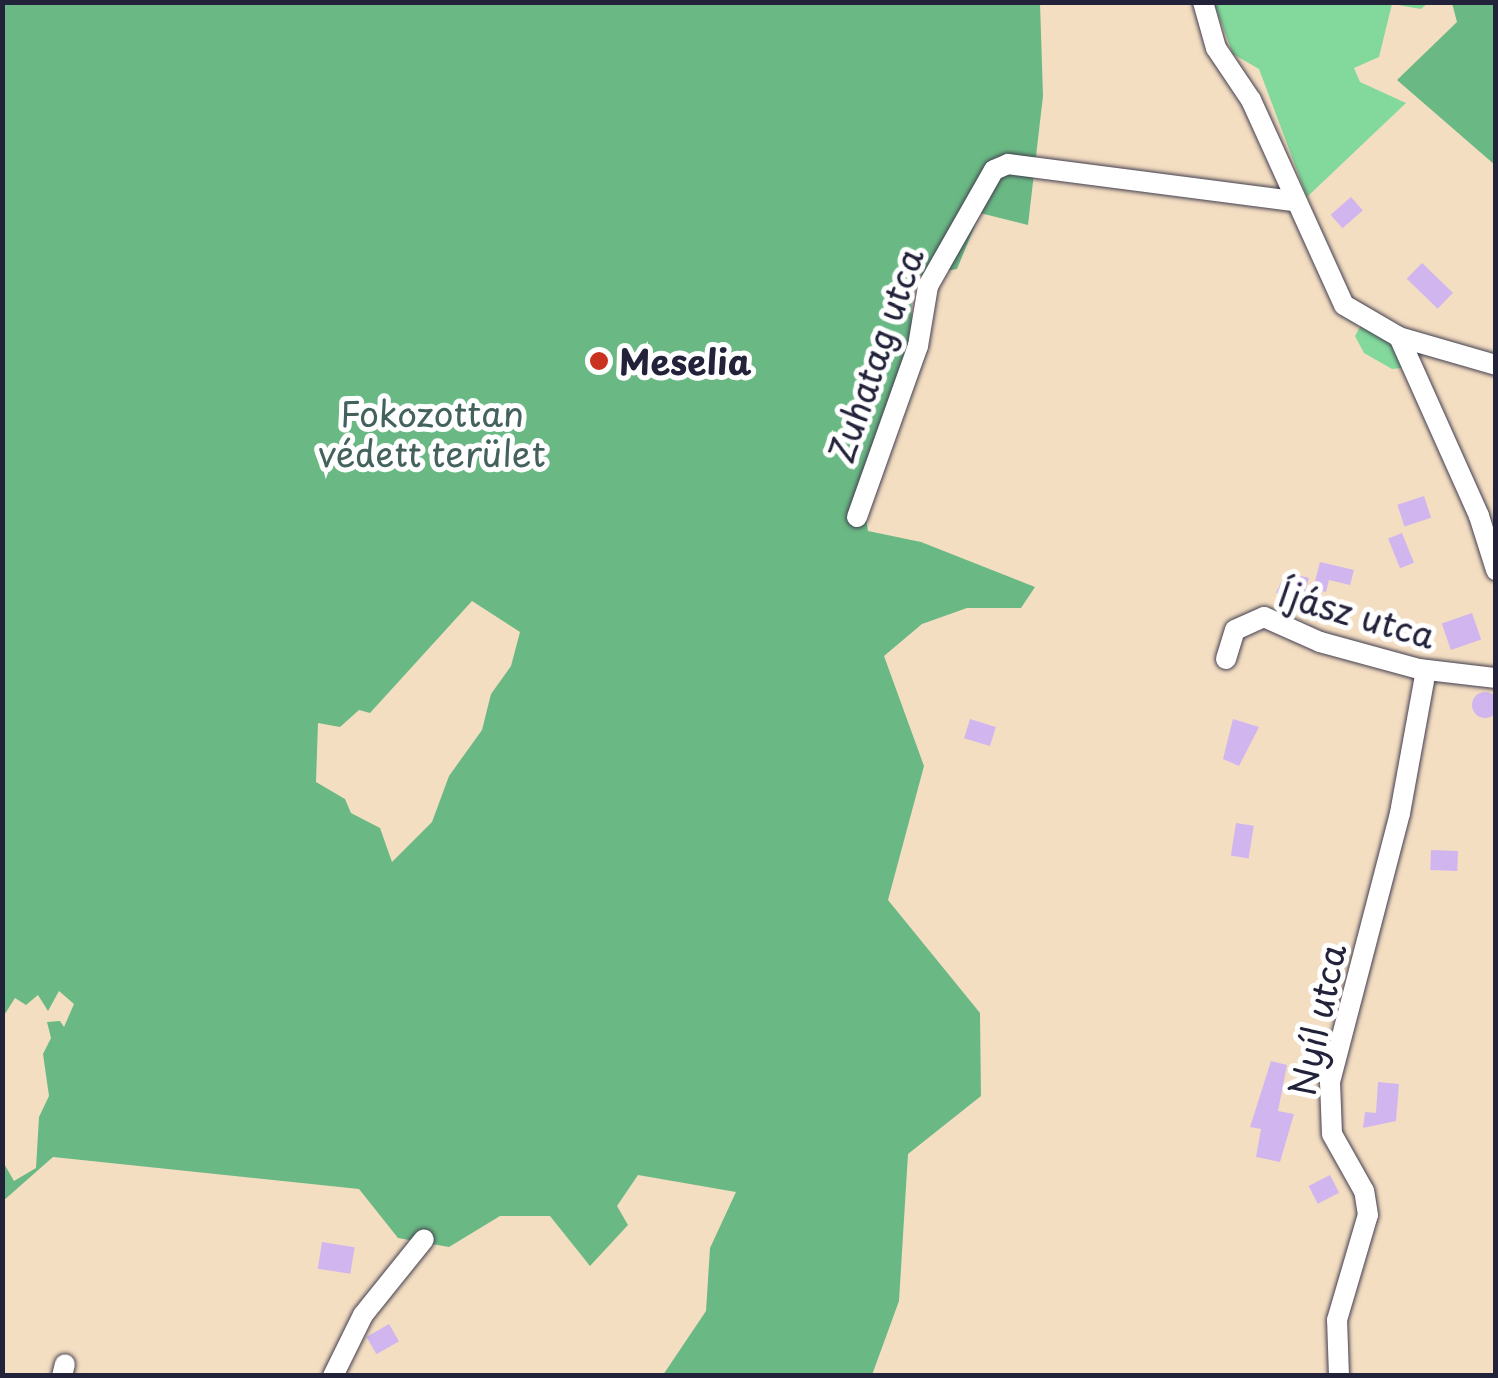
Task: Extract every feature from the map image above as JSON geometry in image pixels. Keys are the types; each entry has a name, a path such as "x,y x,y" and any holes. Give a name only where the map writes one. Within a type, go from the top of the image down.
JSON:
{"street":[{"path":"1203,2 1216,48 1251,100 1336,294 1356,315 1399,337 1496,365"},
{"name":"Zuhatag utca","path":"857,517 918,346 928,286 994,170 1008,164 1293,200"},
{"path":"1399,337 1479,516 1496,570"},
{"name":"Íjász utca","path":"1226,660 1235,630 1264,617 1320,642 1426,670 1496,678"},
{"name":"Nyíl utca","path":"1339,1376 1337,1320 1368,1214 1364,1190 1332,1134 1330,1082 1400,813 1426,670"},
{"path":"333,1376 363,1315 424,1240"}],"green space":[{"name":"Fokozottan védett terület","path":"3,3 1040,3 1043,96 1028,225 980,213 957,269 911,277 912,341 863,497 868,531 921,542 1035,587 1021,608 967,608 922,624 884,656 924,766 888,900 980,1013 981,1096 908,1154 899,1301 872,1375 663,1375 706,1311 710,1248 736,1192 638,1175 617,1206 628,1225 590,1266 550,1216 500,1216 449,1247 398,1238 359,1189 53,1157 3,1201 3,1162 14,1181 36,1168 39,1117 49,1096 43,1054 51,1038 47,1022 60,1021 64,1027 74,1004 59,991 48,1011 38,995 26,1005 15,998 3,1017","holes":["472,601 520,632 511,666 491,694 482,730 449,776 432,822 392,862 380,828 351,813 345,799 316,782 318,723 340,727 359,710 370,713"]},
{"path":"1214,3 1428,3 1421,9 1392,4 1379,57 1354,68 1360,82 1406,103 1307,197 1259,69 1233,54"},
{"path":"1452,3 1495,3 1495,165 1397,80 1457,22"},
{"path":"1361,325 1385,332 1409,367 1392,369 1364,353 1355,336"}],"building":[{"path":"1351,197 1363,211 1342,228 1331,215"},
{"path":"1422,263 1453,293 1438,309 1407,279"},
{"path":"1424,496 1431,518 1404,527 1397,505"},
{"path":"1402,533 1414,563 1400,568 1388,539"},
{"path":"1320,562 1354,570 1350,585 1329,580 1326,592 1313,589"},
{"path":"1286,572 1309,578 1303,600 1276,593"},
{"path":"1472,613 1481,639 1451,650 1442,623"},
{"path":"1485,692 1494,696 1498,705 1494,714 1485,718 1476,714 1472,705 1476,696"},
{"path":"970,719 996,727 990,746 964,738"},
{"path":"1233,719 1259,727 1239,766 1223,759"},
{"path":"1236,823 1254,826 1249,858 1231,856"},
{"path":"1431,850 1458,851 1457,871 1430,870"},
{"path":"1271,1061 1287,1065 1278,1111 1294,1114 1280,1162 1256,1157 1261,1129 1250,1127"},
{"path":"1378,1082 1399,1084 1396,1121 1363,1128 1365,1112 1376,1113"},
{"path":"1330,1175 1339,1193 1318,1204 1309,1186"},
{"path":"322,1242 355,1247 350,1274 318,1269"},
{"path":"389,1324 399,1341 376,1354 366,1337"}],"place":[{"name":"Meselia","path":"599,361"}]}
